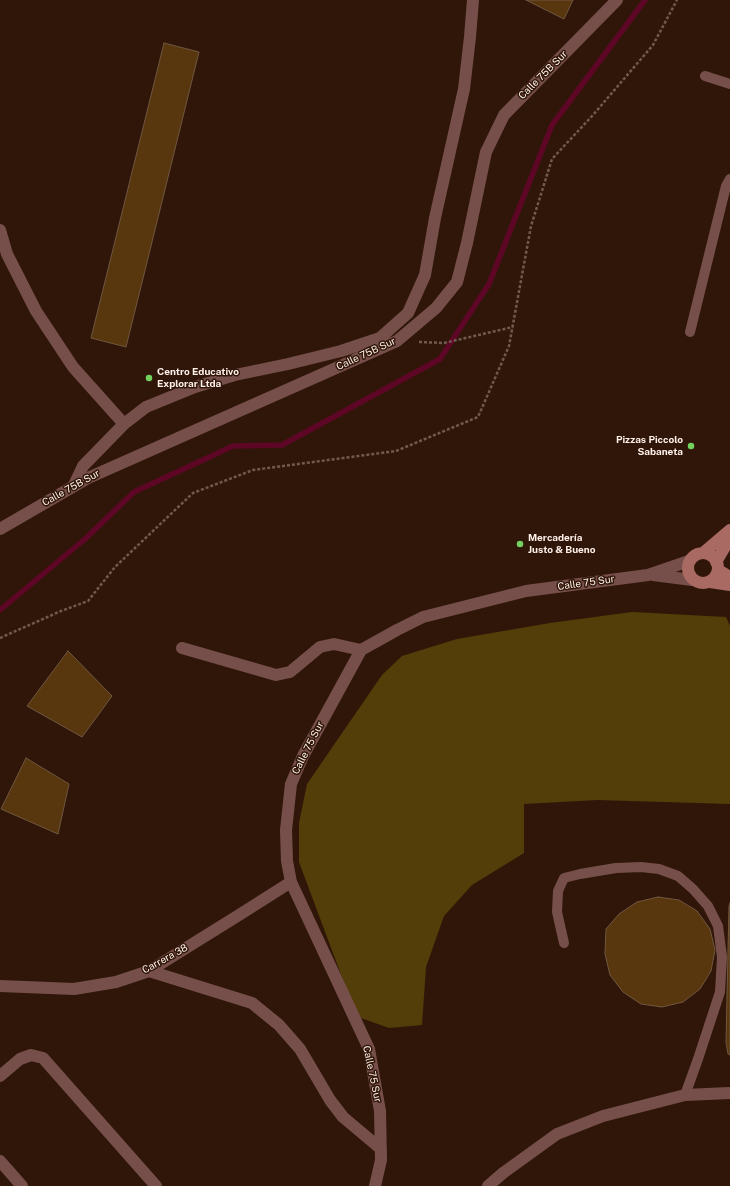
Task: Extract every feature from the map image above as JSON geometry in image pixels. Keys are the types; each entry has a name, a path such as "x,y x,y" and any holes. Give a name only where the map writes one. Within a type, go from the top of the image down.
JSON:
{"street":[{"path":"74,485 83,466 124,424 146,407 195,387 235,375 341,351 380,338 408,314 425,275 435,218 464,89 473,0"},
{"name":"Calle 75B Sur","path":"0,529 74,485 95,475 396,341 436,308 456,282 467,243 486,152 504,115 617,0"},
{"path":"0,230 7,254 36,311 73,367 124,424"},
{"path":"703,553 730,530"},
{"path":"710,582 714,579 717,566 730,538"},
{"path":"730,576 717,566 713,557 703,553 692,557 687,568 688,574 692,580 697,583 703,584 710,582 730,585"},
{"name":"Calle 75 Sur","path":"375,1186 381,1155 380,1111 369,1049 290,882 287,861 286,830 291,784 303,756 361,650 397,630 423,617 526,591 648,575 689,561"},
{"name":"Calle 75 Sur","path":"648,575 692,580"},
{"path":"182,648 276,675 290,672 320,648 334,644 361,650"},
{"name":"Carrera 38","path":"0,986 74,989 116,982 149,971 240,915 290,882"},
{"path":"149,971 252,1003 279,1025 300,1050 330,1100 343,1117 381,1155"},
{"path":"0,1076 20,1059 31,1055 43,1058 156,1186"},
{"path":"488,1186 503,1172 557,1134 603,1116 685,1095 730,1093"},
{"path":"0,1162 22,1186"}],"lane":[{"path":"705,76 730,84"},
{"path":"690,332 726,186 730,179"},
{"path":"564,943 557,912 558,891 564,878 616,868 641,867 660,869 678,876 693,889 708,906 718,926 722,957 720,992 685,1095"}],"path":[{"path":"444,344 513,326"},
{"path":"0,638 61,611 88,601"}],"shaded area":[{"path":"632,612 726,617 730,626 730,804 597,800 524,804 524,853 472,885 444,916 426,967 422,1025 389,1028 361,1018 349,996 299,862 299,823 307,784 382,675 402,656 457,639 550,623"}],"building":[{"path":"526,0 573,0 564,19"},
{"path":"164,43 199,52 126,347 91,338"},
{"path":"68,651 112,696 82,737 27,706"},
{"path":"26,758 69,784 58,834 1,809"},
{"path":"658,897 679,900 697,911 710,929 715,950 711,971 700,989 683,1002 662,1007 641,1004 623,992 610,975 605,954 606,929 619,914 637,902"},
{"path":"730,903 730,1055 728,1054 726,1042"}],"waterway":[{"path":"0,610 85,539 134,492 233,446 282,445 440,359 489,284 552,125 645,0"}],"place":[{"name":"Centro Educativo Explorar Ltda","path":"149,378"},
{"name":"Pizzas Piccolo Sabaneta","path":"691,446"},
{"name":"Mercadería Justo & Bueno","path":"520,544"}]}
